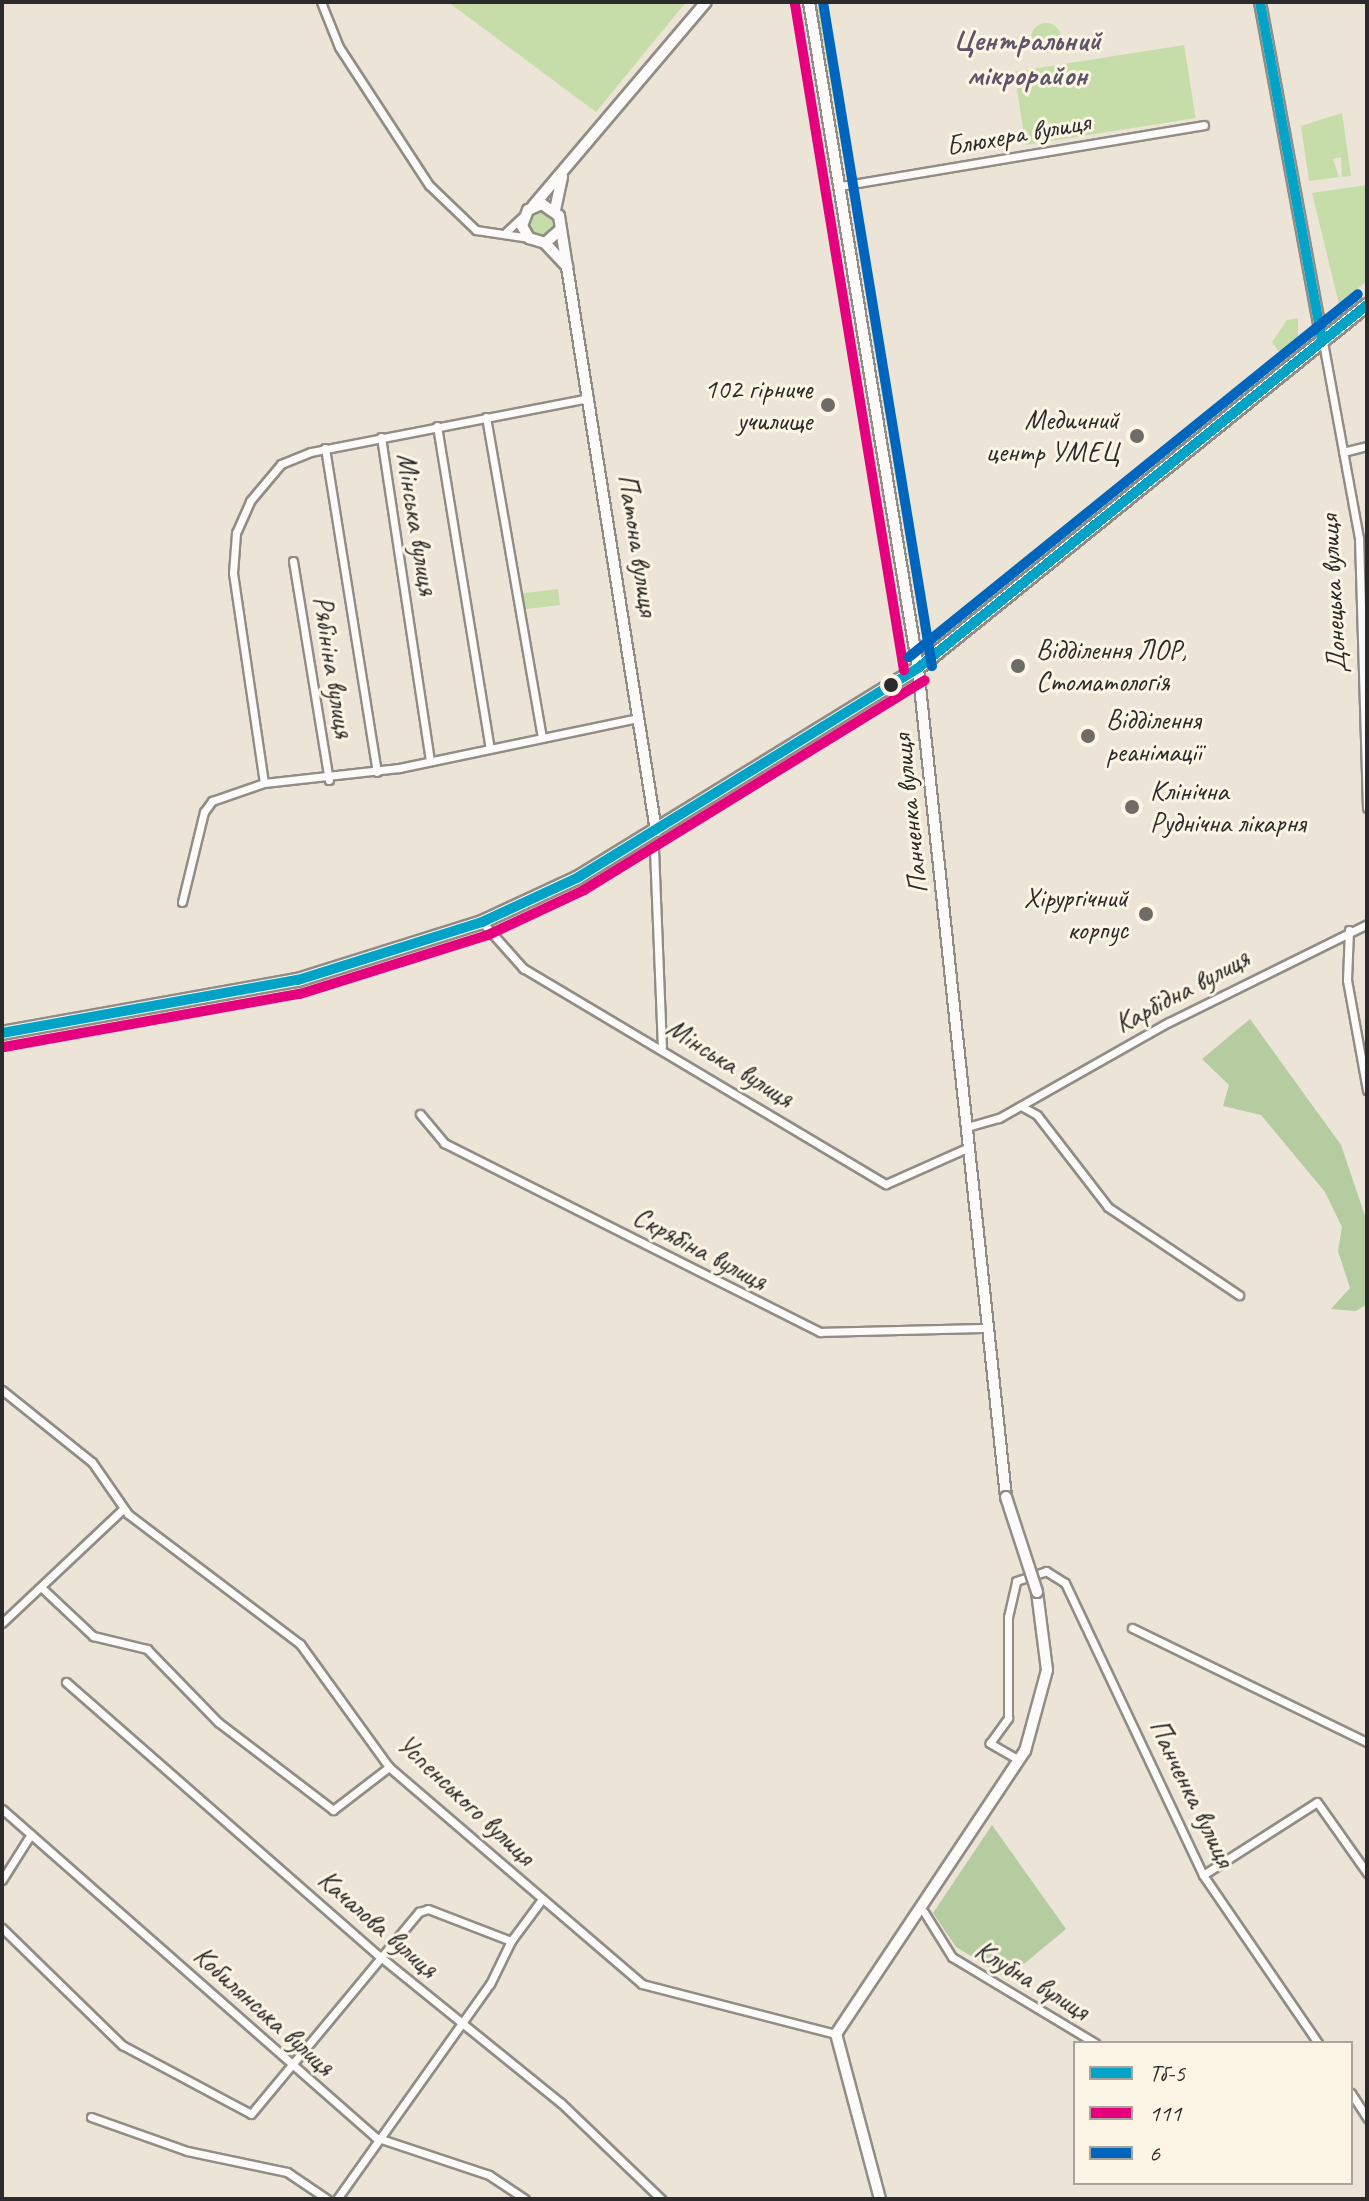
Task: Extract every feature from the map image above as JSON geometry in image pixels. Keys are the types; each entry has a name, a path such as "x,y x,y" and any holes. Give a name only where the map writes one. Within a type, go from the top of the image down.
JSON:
{"main road":[{"path":"2,1033 298,980 482,922 656,831 918,668 1367,305"}],"street":[{"path":"321,2 339,47 429,185 476,230 506,232 545,243 567,267"},
{"path":"506,232 567,168 706,2"},
{"name":"Панченка вулиця","path":"809,2 918,668 1006,1497 1037,1592 1047,1670 1019,1760 990,1743 1008,1718 1008,1617 1016,1581 1046,1571 1065,1583 1203,1875 1317,2041"},
{"name":"Донецька вулиця","path":"1260,2 1343,452 1363,538 1367,808"},
{"name":"Блюхера вулиця","path":"840,186 1204,125"},
{"path":"545,243 560,230 555,210 567,168"},
{"path":"533,206 555,210"},
{"path":"524,215 529,238"},
{"name":"Патона вулиця","path":"560,230 591,398 656,831"},
{"path":"264,783 233,573 236,533 250,501 281,464 325,448 591,398"},
{"path":"486,417 542,737"},
{"name":"Мінська вулиця","path":"437,426 490,749"},
{"name":"Мінська вулиця","path":"381,437 430,761"},
{"path":"1343,452 1367,446"},
{"path":"325,448 377,772"},
{"name":"Рябініна вулиця","path":"293,561 329,780"},
{"path":"182,902 204,812 212,801 264,783 329,780 377,772 639,718"},
{"path":"654,849 662,1047"},
{"name":"Мінська вулиця","path":"482,922 523,968 662,1047 886,1184 969,1147"},
{"name":"Карбідна вулиця","path":"967,1127 1021,1106 1349,930 1367,924"},
{"path":"1349,930 1347,980 1367,1090"},
{"path":"1021,1106 1037,1115 1108,1207 1239,1295"},
{"name":"Скрябіна вулиця","path":"420,1114 444,1143 820,1332 989,1328"},
{"name":"Успенського вулиця","path":"2,1390 92,1462 123,1509 300,1644 389,1767 540,1902 642,1984 836,2034"},
{"path":"2,1623 43,1589 123,1509"},
{"path":"43,1589 93,1636 147,1649 218,1722 333,1810 389,1767"},
{"path":"1132,1628 1367,1742"},
{"name":"Качалова вулиця","path":"66,1682 378,1955 635,2168 661,2199"},
{"path":"880,2199 836,2034 924,1912 1019,1760"},
{"path":"1203,1875 1317,1802 1367,1873"},
{"name":"Кобилянська вулиця","path":"2,1809 291,2067 375,2137 489,2175 525,2199"},
{"path":"2,1880 31,1834"},
{"path":"337,2199 375,2137 461,2023 511,1941 540,1902"},
{"path":"2,1928 131,2052 251,2114 378,1955 428,1909 511,1941"},
{"name":"Клубна вулиця","path":"924,1912 952,1957 1092,2041"},
{"path":"1353,2096 1367,2118"},
{"path":"91,2117 187,2151 287,2172 327,2199"}],"green space":[{"path":"448,2 686,2 596,112"},
{"path":"828,5 855,175 847,177 817,6"},
{"path":"1046,23 1052,24 1060,32 1060,44 1052,52 1046,53 1040,52 1032,44 1031,38 1032,32 1040,24"},
{"path":"1184,45 1196,118 1026,145 1014,72"},
{"path":"1342,113 1351,176 1342,177 1341,157 1333,159 1339,177 1309,181 1301,126"},
{"path":"1367,185 1367,281 1339,304 1312,193"},
{"path":"542,210 552,214 556,224 552,234 542,238 532,234 528,224 532,214"},
{"path":"1298,318 1298,339 1280,353 1272,342 1287,320"},
{"path":"558,589 560,605 523,609 521,594"},
{"path":"1250,1019 1341,1145 1367,1222 1367,1304 1356,1311 1331,1309 1350,1288 1338,1251 1342,1227 1325,1192 1261,1115 1223,1106 1229,1085 1202,1059"},
{"path":"992,1825 1066,1929 1007,1978 956,1947 933,1913"}],"transit line":[{"name":"6","path":"823,2 932,666"},
{"name":"Тб-5","path":"1260,2 1322,339"},
{"name":"111","path":"795,4 904,670"},
{"name":"6","path":"909,657 1358,294"},
{"name":"Тб-5","path":"2,1033 298,980 482,922 577,878 918,668 1367,305"},
{"name":"111","path":"4,1047 300,994 488,935 584,890 925,680"}],"place":[{"name":"102 гірниче училище","path":"828,405"},
{"name":"Медичний центр УМЕЦ","path":"1137,436"},
{"name":"Відділення ЛОР, Стоматологія","path":"1018,666"},
{"name":"Відділення реанімації","path":"1088,736"},
{"name":"Клінічна Руднічна лікарня","path":"1132,807"},
{"name":"Хірургічний корпус","path":"1146,914"}],"district":[{"name":"Центральний мікрорайон","path":"1027,57"}]}
